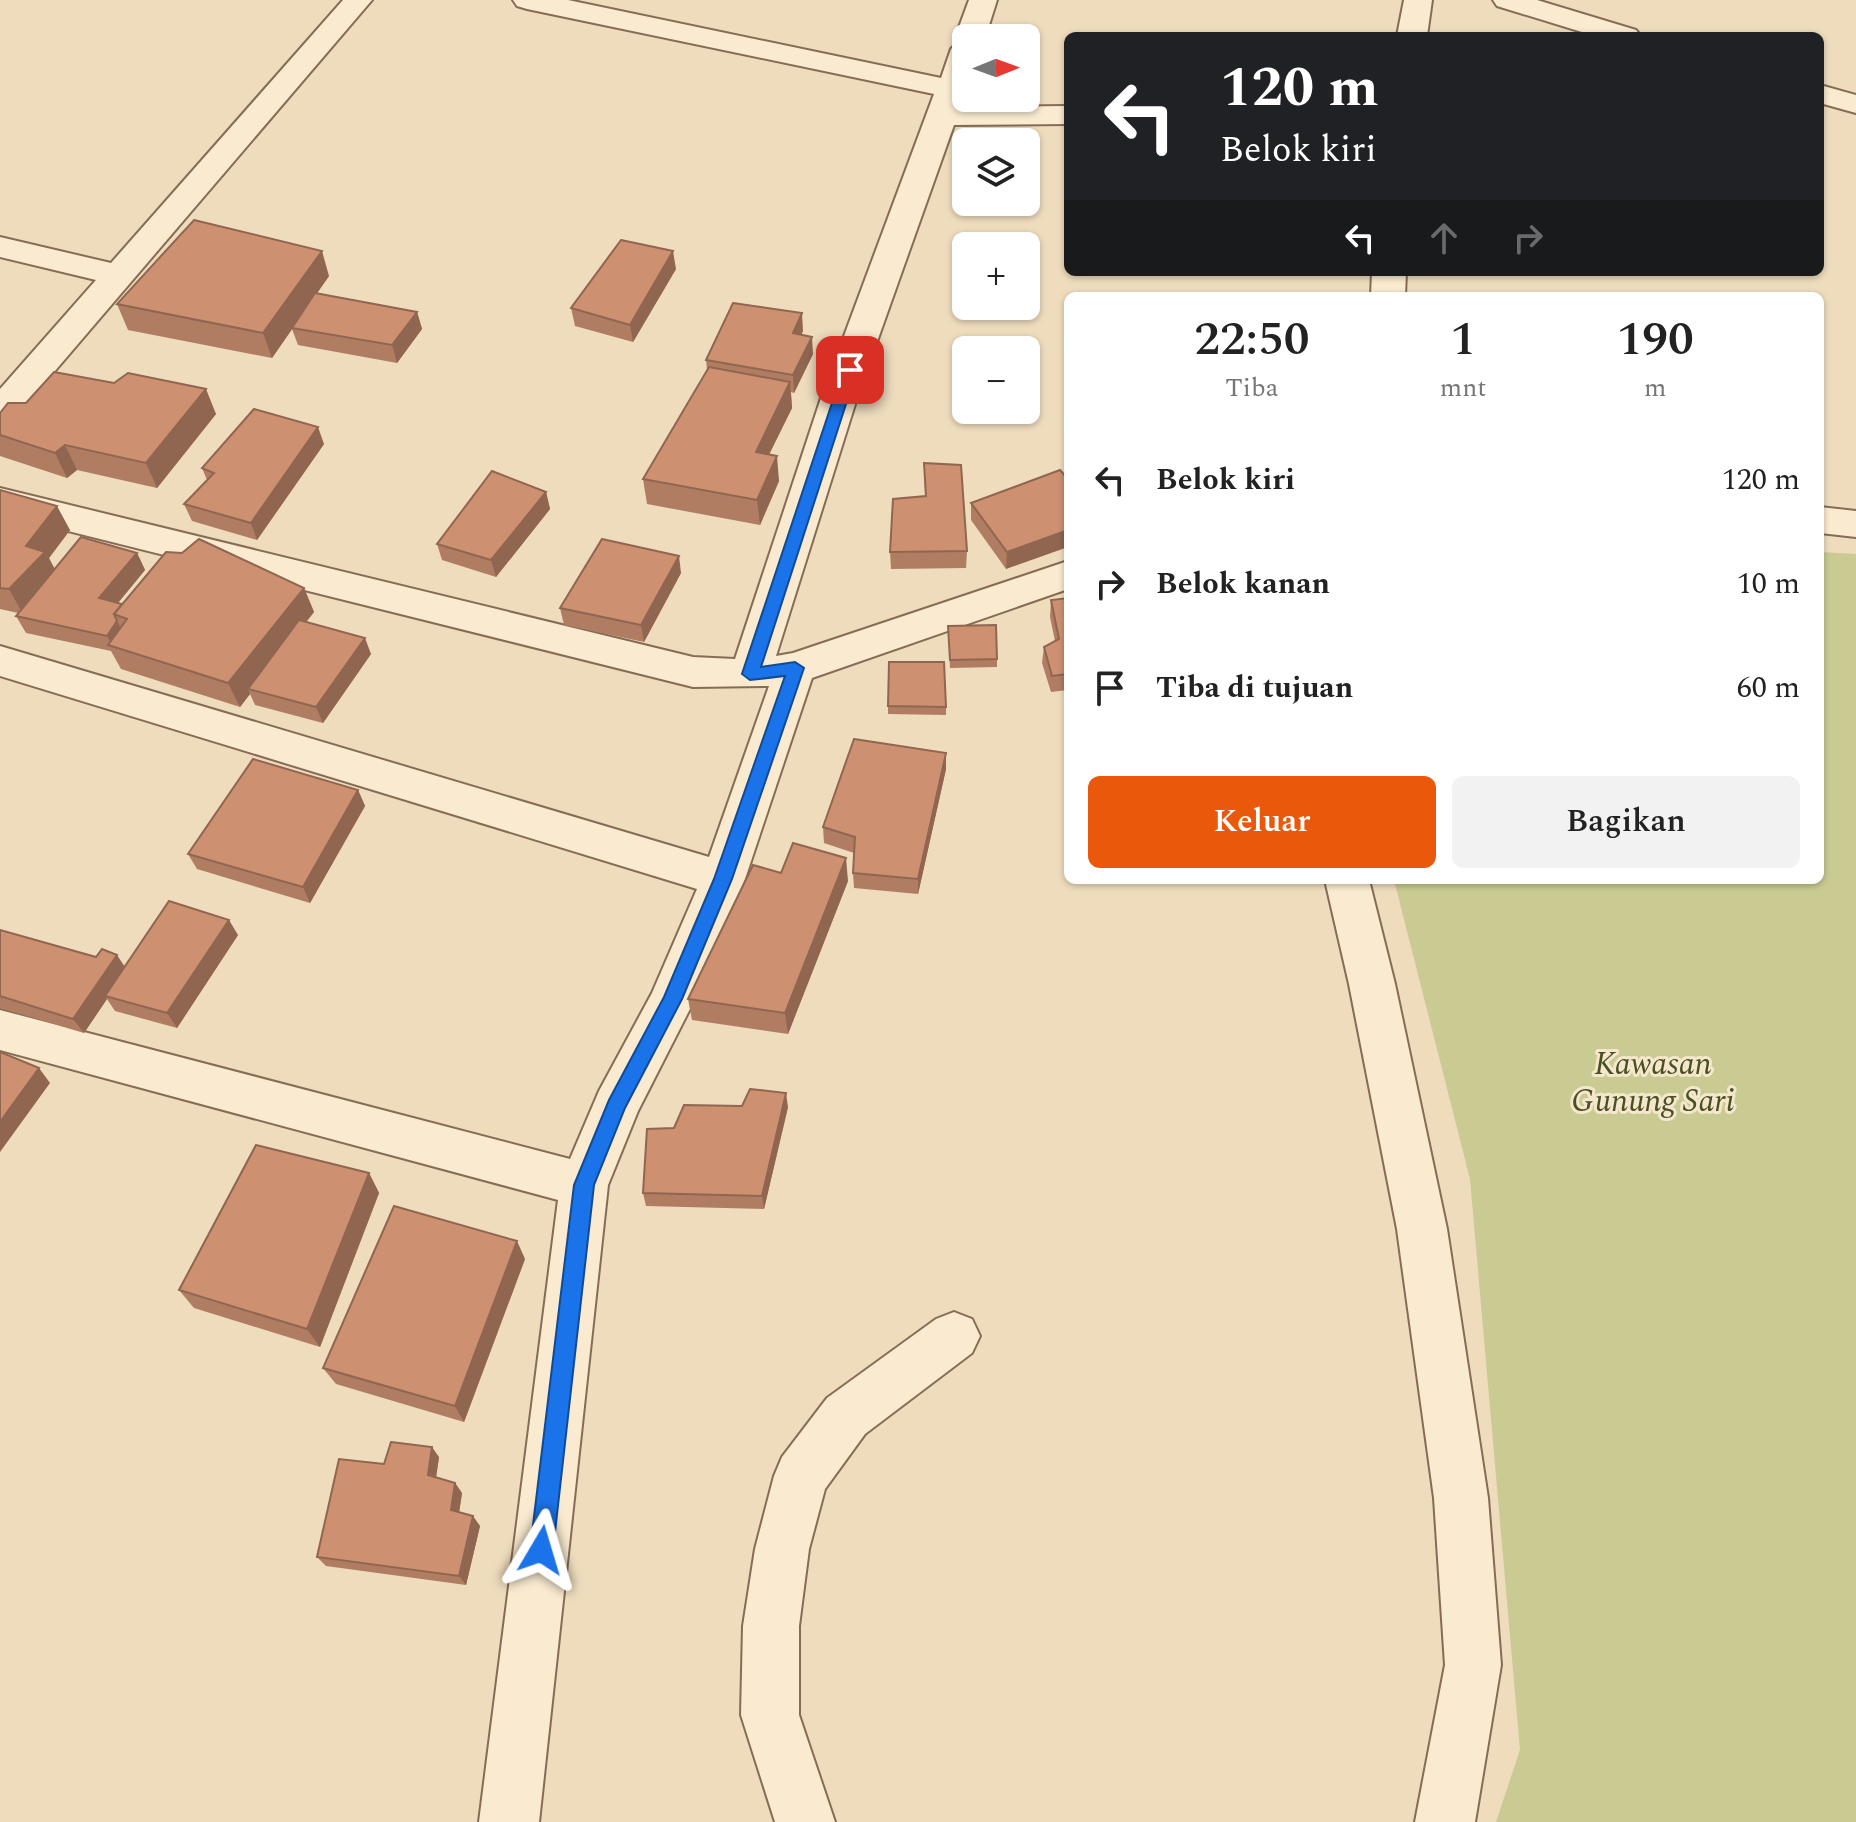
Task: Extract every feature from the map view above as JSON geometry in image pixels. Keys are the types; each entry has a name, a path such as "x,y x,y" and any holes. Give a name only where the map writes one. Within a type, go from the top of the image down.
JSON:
{"street":[{"path":"0,412 358,0"},
{"path":"527,0 948,102 1064,115"},
{"path":"975,24 983,0"},
{"path":"1413,32 1418,0"},
{"path":"1507,0 1613,32"},
{"path":"750,674 839,398 952,90"},
{"path":"1824,95 1856,104"},
{"path":"0,247 119,275"},
{"path":"0,501 662,667 693,672 750,674 795,668 1064,576"},
{"path":"1824,520 1856,524"},
{"path":"0,661 723,879"},
{"path":"509,1822 584,1185 616,1106 672,999 723,879 795,668"},
{"path":"1348,884 1372,984 1422,1229 1461,1498 1473,1665 1445,1822"},
{"path":"0,1030 584,1185"},
{"path":"805,1822 770,1715 771,1626 782,1549 801,1476 846,1416 954,1336"}],"green space":[{"name":"Kawasan Gunung Sari","path":"1824,552 1856,554 1856,1822 1496,1822 1520,1750 1470,1179 1395,884 1824,884"}],"building":[{"path":"194,220 322,251 263,333 117,304"},
{"path":"621,240 673,251 630,325 571,308"},
{"path":"315,293 417,312 392,345 292,328"},
{"path":"733,303 802,313 793,333 812,337 793,375 706,360"},
{"path":"709,367 790,382 756,452 777,456 757,500 643,479"},
{"path":"54,372 114,383 128,373 206,389 146,463 65,445 55,453 0,435 0,413 8,403 26,403"},
{"path":"254,409 318,427 251,523 184,504 214,473 202,468"},
{"path":"924,463 961,465 967,551 890,552 893,499 926,496"},
{"path":"1060,470 1064,474 1064,531 1007,552 971,503"},
{"path":"492,471 546,492 491,560 437,544"},
{"path":"0,490 57,506 26,546 45,552 9,589 0,588"},
{"path":"81,537 137,553 99,598 122,604 114,614 117,621 107,636 16,616"},
{"path":"199,539 304,588 228,683 108,645 127,619 114,614 166,552 182,553"},
{"path":"602,539 679,556 641,625 560,608"},
{"path":"1064,598 1064,674 1052,676 1044,647 1059,639 1051,600"},
{"path":"299,620 365,638 316,707 248,689"},
{"path":"996,625 997,659 950,660 948,626"},
{"path":"889,662 944,662 946,707 888,706"},
{"path":"854,739 946,753 918,879 853,873 855,837 823,827"},
{"path":"253,759 358,790 303,887 188,854"},
{"path":"793,843 846,858 785,1013 688,999 753,865 781,873"},
{"path":"169,901 229,920 167,1013 105,996"},
{"path":"0,930 96,957 102,949 117,955 73,1019 0,996"},
{"path":"0,1052 39,1068 0,1122"},
{"path":"750,1089 786,1093 762,1196 643,1193 647,1129 674,1128 684,1105 742,1106"},
{"path":"256,1145 369,1173 307,1329 179,1290"},
{"path":"394,1206 517,1241 455,1406 323,1368"},
{"path":"391,1442 432,1447 428,1475 455,1483 451,1510 473,1516 459,1576 317,1557 339,1459 384,1464"}],"route":[{"path":"541,1550 584,1185 616,1106 672,999 723,879 795,668 750,674 850,370"}]}
